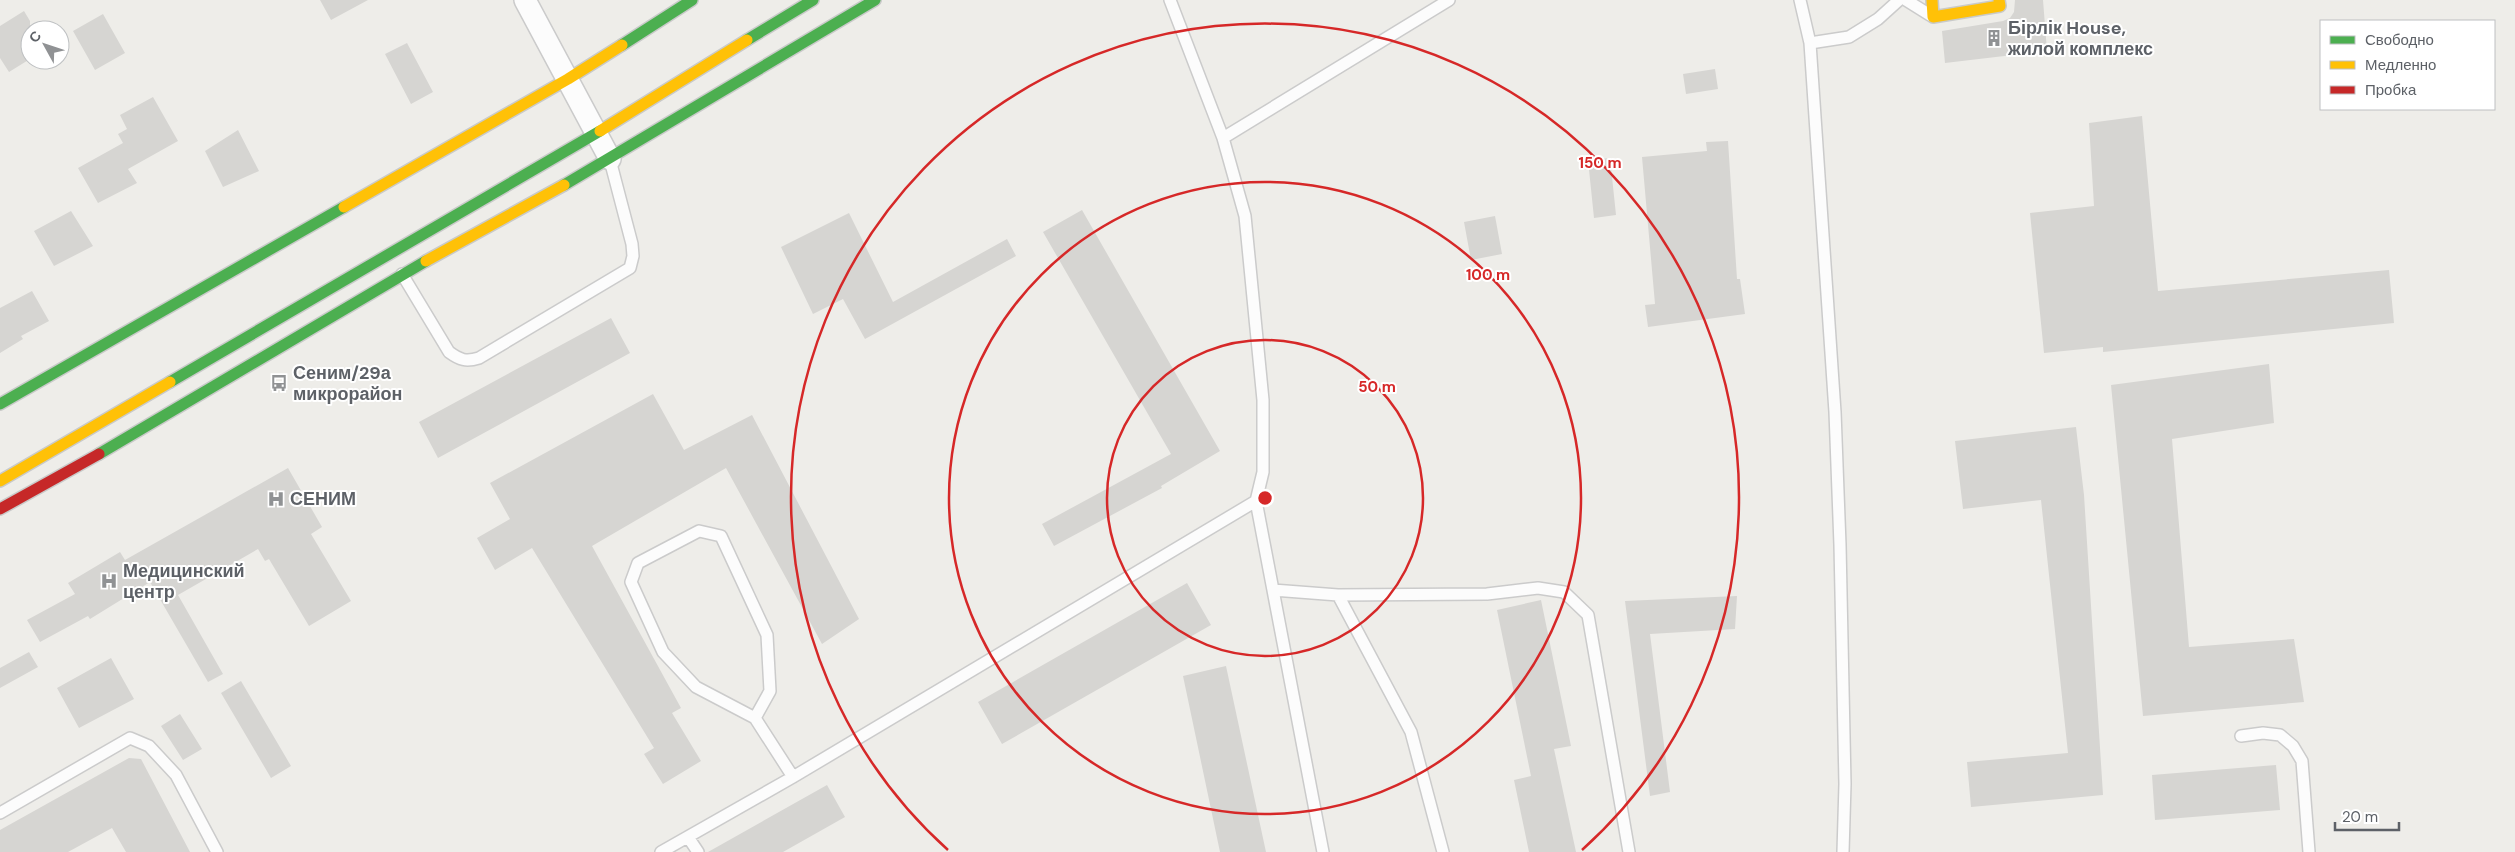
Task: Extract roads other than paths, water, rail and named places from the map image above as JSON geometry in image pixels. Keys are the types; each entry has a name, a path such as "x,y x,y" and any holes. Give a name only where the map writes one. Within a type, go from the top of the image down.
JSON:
{"main road":[{"path":"0,404 568,79 692,0"},
{"path":"0,481 128,408 596,133 812,0"},
{"path":"0,509 138,432 402,274 610,159 875,0"},
{"path":"1932,0 1933,17 2000,6 1999,0"},
{"path":"128,408 138,432"}],"street":[{"path":"525,0 610,159"}],"lane":[{"path":"1170,0 1223,138 1245,216 1264,400 1263,472 1256,501 1323,852"},
{"path":"1223,138 1448,0"},
{"path":"1800,0 1810,43 1835,412 1846,784 1842,852"},
{"path":"1810,43 1849,37 1878,19 1899,0"},
{"path":"1906,0 1933,17"},
{"path":"402,274 449,352 459,360 469,361 479,358 630,268 633,256 632,244 610,159"},
{"path":"661,852 793,777 1256,501"},
{"path":"755,718 770,690 768,635 721,536 699,531 638,563 631,582 663,652 696,687 755,718 793,777"},
{"path":"1273,590 1338,596 1487,594 1538,588 1564,592 1588,615 1629,852"},
{"path":"1338,596 1411,732 1442,852"},
{"path":"2241,736 2263,733 2280,735 2293,746 2302,761 2309,852"},
{"path":"0,813 130,738 149,746 176,775 217,852"},
{"path":"688,837 698,852"}],"place":[{"name":"Бірлік House, жилой комплекс","path":"1994,38"},
{"name":"Сеним/29а микрорайон","path":"279,383"},
{"name":"СЕНИМ","path":"276,499"},
{"name":"Медицинский центр","path":"109,581"}]}
